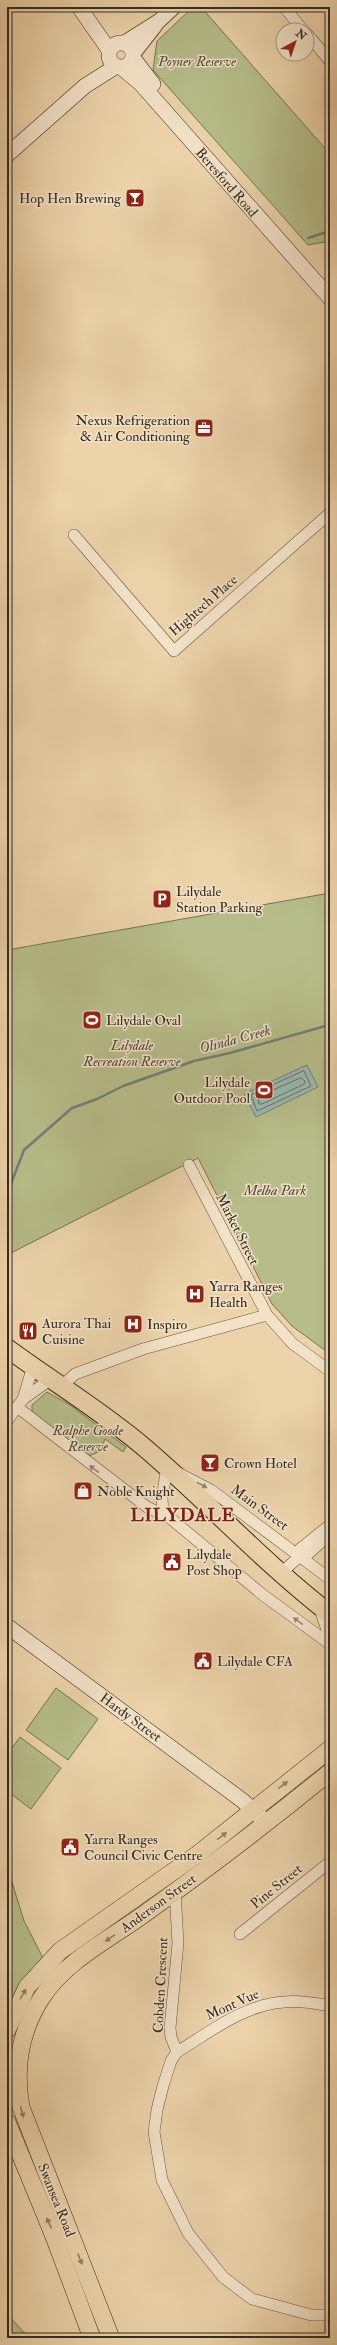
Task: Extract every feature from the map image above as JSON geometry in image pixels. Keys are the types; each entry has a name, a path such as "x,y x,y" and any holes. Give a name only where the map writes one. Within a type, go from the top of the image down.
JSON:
{"highway":[{"path":"7,1348 124,1431 167,1467 281,1573 325,1610"}],"main road":[{"name":"Beresford Road","path":"82,11 121,55 140,84 330,298"},
{"name":"Beresford Road","path":"121,55 145,75 330,285"},
{"path":"7,155 121,55"},
{"name":"Hardy Street","path":"7,1626 253,1810 267,1823"},
{"name":"Anderson Street","path":"18,2059 26,2028 34,2010 51,1984 74,1964 174,1891 253,1810 330,1749"},
{"name":"Anderson Street","path":"7,2030 19,2001 37,1974 60,1951 102,1921 267,1823 330,1772"},
{"path":"102,1921 134,1907 165,1886 174,1891"},
{"name":"Swansea Road","path":"18,2059 18,2091 26,2123 111,2338"},
{"name":"Swansea Road","path":"7,2122 53,2234 92,2338"}],"street":[{"path":"121,55 174,7"},
{"path":"284,7 297,22"},
{"path":"315,43 330,60"},
{"name":"Hightech Place","path":"74,535 174,651 330,513"},
{"name":"Market Street","path":"189,1165 266,1315 293,1344 330,1371"},
{"path":"20,1403 75,1374 143,1349 266,1315"},
{"path":"7,1421 20,1403 33,1366"},
{"path":"20,1403 128,1493 151,1510 163,1514 196,1538 212,1555 263,1595 330,1644"},
{"path":"163,1514 162,1498 167,1467"},
{"name":"Main Street","path":"167,1467 211,1490 330,1579"},
{"path":"300,1556 300,1549 330,1526"},
{"path":"281,1573 300,1556 307,1555 330,1534"},
{"path":"325,1610 330,1639"},
{"name":"Pine Street","path":"240,1934 330,1862"},
{"name":"Cobden Crescent","path":"174,1891 178,1943 170,2028 172,2041 176,2052"},
{"name":"Mont Vue","path":"176,2052 213,2028 257,2008 285,2002 330,2006"},
{"path":"176,2052 171,2061 163,2086 154,2132 162,2180 188,2233 223,2277 252,2299 311,2315 330,2315"}],"green space":[{"name":"Poyner Reserve","path":"193,7 201,7 330,154 330,241 308,245 153,70 157,41"},
{"name":"Lilydale Recreation Reserve","path":"330,893 330,1354 292,1326 272,1304 198,1158 7,1255 7,950"},
{"name":"Ralphe Goode Reserve","path":"47,1392 70,1405 126,1447 123,1452 105,1439 100,1451 89,1456 32,1413 32,1405"},
{"path":"56,1688 98,1719 68,1760 26,1730"},
{"path":"20,1737 61,1768 31,1809 7,1791 7,1755"},
{"path":"7,1866 24,1921 43,1958 24,1980 7,2008"},
{"path":"7,2314 29,2338 7,2338"}],"water":[{"path":"307,1065 318,1087 256,1117 244,1094"}],"waterway":[{"path":"308,238 330,231"},
{"name":"Olinda Creek","path":"7,1194 24,1150 72,1108 97,1099 123,1086 194,1061 230,1053 329,1025"}],"place":[{"name":"Hop Hen Brewing","path":"135,198"},
{"name":"Nexus Refrigeration & Air Conditioning","path":"204,428"},
{"name":"Lilydale Station Parking","path":"162,899"},
{"name":"Lilydale Oval","path":"92,1020"},
{"name":"Lilydale Outdoor Pool","path":"264,1090"},
{"name":"Yarra Ranges Health","path":"195,1294"},
{"name":"Inspiro","path":"133,1324"},
{"name":"Aurora Thai Cuisine","path":"28,1331"},
{"name":"Crown Hotel","path":"210,1463"},
{"name":"Noble Knight","path":"83,1491"},
{"name":"Lilydale Post Shop","path":"172,1562"},
{"name":"Lilydale CFA","path":"203,1661"},
{"name":"Yarra Ranges Council Civic Centre","path":"70,1847"}],"district":[{"name":"LILYDALE","path":"183,1515"}],"park label":[{"name":"Melba Park","path":"275,1190"}]}
